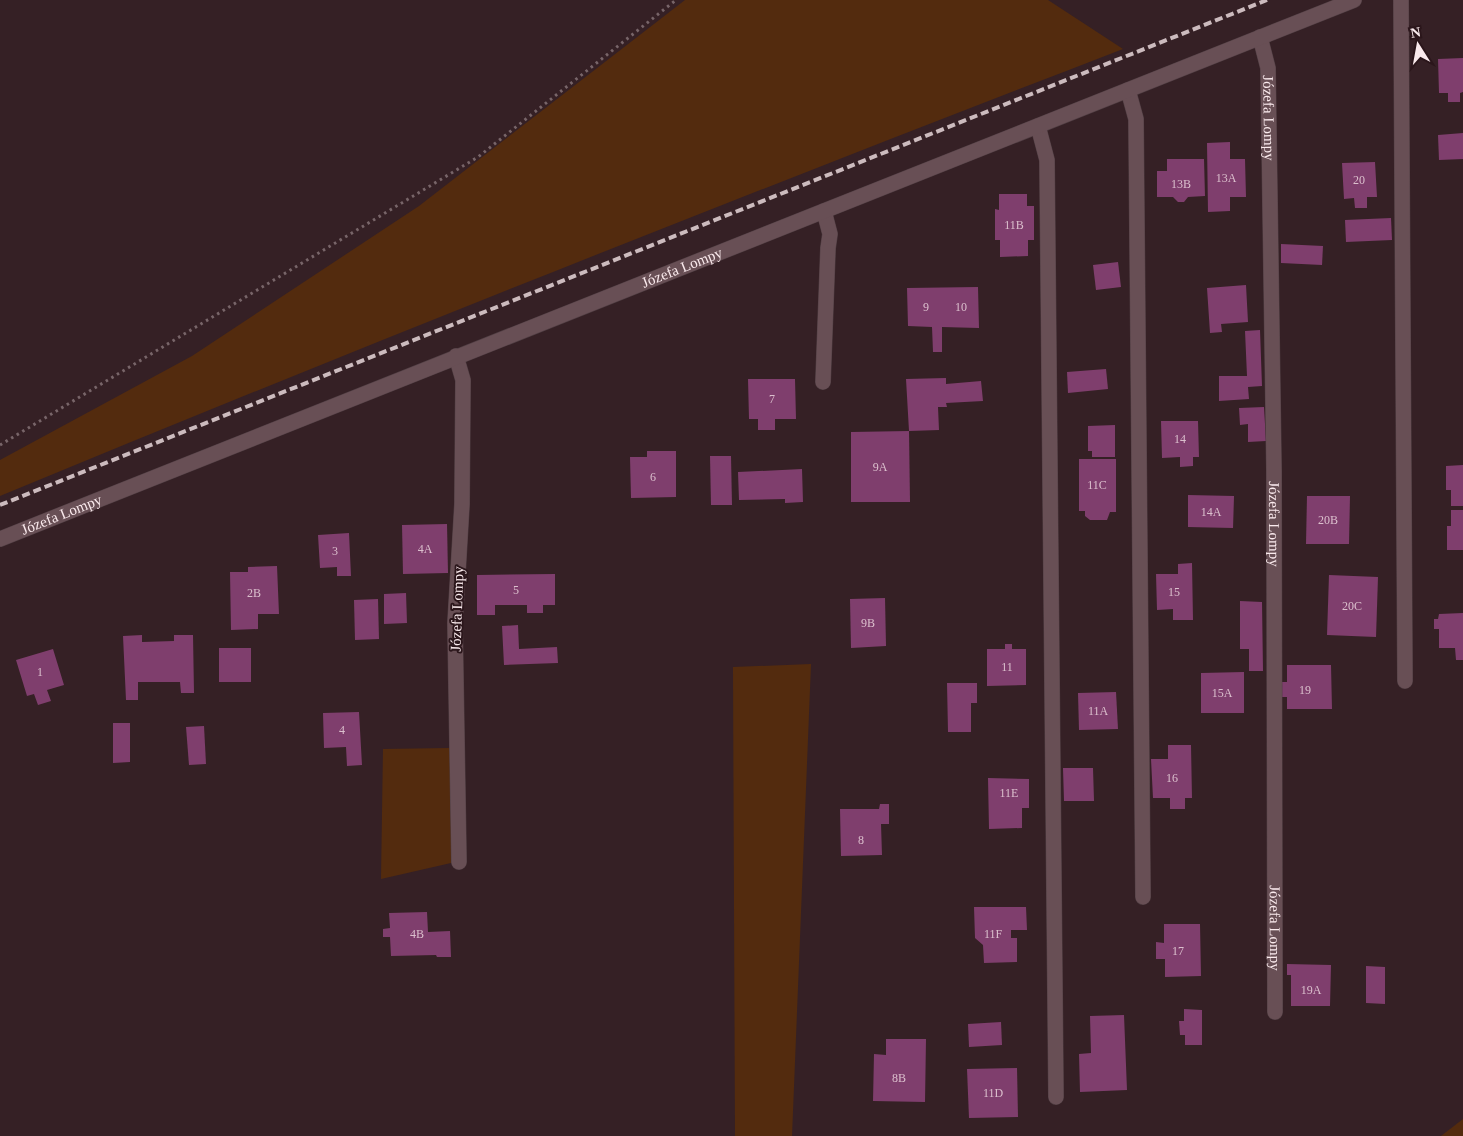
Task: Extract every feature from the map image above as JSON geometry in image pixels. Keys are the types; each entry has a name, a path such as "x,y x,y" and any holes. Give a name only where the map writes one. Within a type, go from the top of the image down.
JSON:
{"street":[{"name":"Józefa Lompy","path":"0,539 1354,0"},
{"path":"1401,0 1405,681"},
{"name":"Józefa Lompy","path":"1260,37 1268,78 1274,471 1275,1012"},
{"path":"1128,90 1136,119 1143,896"},
{"path":"1038,126 1047,160 1056,1097"},
{"path":"822,382 830,234 824,211"},
{"name":"Józefa Lompy","path":"456,356 463,380 462,504 455,623 459,862"}],"path":[{"path":"0,445 478,157 676,0"}],"shaded area":[{"path":"685,0 1048,0 1123,49 560,269 0,496 0,460 192,356 419,206"},
{"path":"811,664 792,1136 735,1136 733,667"},
{"path":"450,748 453,843 451,863 381,879 383,749"},
{"path":"1463,1119 1463,1136 1441,1136"}],"building":[{"path":"1463,58 1463,92 1460,93 1460,102 1448,102 1448,93 1439,93 1438,59"},
{"path":"1463,133 1463,159 1439,160 1438,135"},
{"path":"1230,142 1230,159 1245,159 1246,197 1230,197 1230,211 1208,212 1207,143"},
{"path":"1167,159 1204,159 1205,196 1188,197 1184,202 1178,202 1173,197 1157,197 1157,171 1167,171"},
{"path":"1375,162 1377,197 1367,197 1367,208 1355,208 1354,198 1344,199 1342,163"},
{"path":"999,194 1027,194 1027,206 1034,206 1034,240 1028,240 1028,256 1000,257 1000,240 995,240 995,209 999,210"},
{"path":"1391,218 1392,240 1346,242 1345,220"},
{"path":"1281,244 1323,246 1322,265 1281,263"},
{"path":"1118,262 1121,287 1096,290 1093,265"},
{"path":"1246,285 1248,322 1221,324 1222,332 1210,333 1207,288"},
{"path":"978,287 979,328 942,327 942,352 933,352 932,327 908,326 907,288"},
{"path":"1260,330 1262,386 1248,387 1249,399 1219,401 1219,376 1247,376 1245,331"},
{"path":"1106,369 1108,389 1068,393 1067,372"},
{"path":"946,378 946,384 981,381 983,401 946,403 947,407 938,407 939,430 909,431 906,379"},
{"path":"748,379 795,379 796,419 775,419 775,430 758,430 758,419 749,419"},
{"path":"1264,407 1266,441 1248,442 1248,424 1240,425 1239,408"},
{"path":"1161,421 1198,421 1199,457 1193,457 1193,466 1180,467 1180,457 1162,458"},
{"path":"1115,425 1115,457 1092,457 1092,451 1088,451 1088,426"},
{"path":"909,431 910,502 851,502 851,432"},
{"path":"647,451 676,451 676,497 631,498 630,457 647,457"},
{"path":"710,456 731,456 732,505 711,505"},
{"path":"1079,459 1116,459 1116,512 1110,512 1107,520 1090,520 1085,516 1085,511 1079,511"},
{"path":"1463,465 1463,506 1451,506 1451,490 1446,490 1446,466"},
{"path":"802,469 803,502 785,503 785,499 739,500 738,472"},
{"path":"1188,495 1234,496 1233,528 1188,527"},
{"path":"1307,496 1350,496 1349,544 1306,544"},
{"path":"1451,510 1463,510 1463,550 1447,550 1447,526 1451,526"},
{"path":"447,524 448,573 403,574 402,525"},
{"path":"349,533 351,576 337,576 337,567 320,568 318,535"},
{"path":"1192,563 1193,620 1173,620 1173,609 1157,610 1156,574 1178,574 1178,564"},
{"path":"277,566 279,614 258,614 258,629 231,630 230,572 248,572 248,567"},
{"path":"555,574 555,605 543,605 543,613 527,613 527,605 495,605 495,615 477,615 477,575"},
{"path":"1329,575 1378,577 1376,637 1327,635"},
{"path":"406,593 407,623 384,624 384,594"},
{"path":"885,598 886,646 851,648 850,599"},
{"path":"378,599 379,639 355,640 354,600"},
{"path":"1240,601 1262,602 1263,671 1249,671 1249,649 1240,649"},
{"path":"1463,613 1463,660 1456,660 1455,648 1439,648 1439,629 1434,629 1434,619 1438,619 1439,614"},
{"path":"518,625 519,649 557,647 558,663 504,665 502,626"},
{"path":"142,635 142,642 174,641 174,635 193,635 194,693 181,693 180,682 138,682 138,700 126,700 123,636"},
{"path":"1005,644 1012,644 1012,649 1026,649 1026,685 987,686 987,649 1005,649"},
{"path":"219,648 251,648 251,682 219,682"},
{"path":"53,649 64,685 47,690 51,701 38,705 34,694 27,696 16,660"},
{"path":"1287,665 1331,665 1332,709 1287,709 1287,697 1278,697 1278,682 1287,682"},
{"path":"1244,672 1244,713 1201,713 1201,673"},
{"path":"947,683 977,683 977,703 971,703 971,732 948,732"},
{"path":"1116,692 1118,729 1079,730 1078,693"},
{"path":"359,712 362,765 347,766 346,747 324,748 323,713"},
{"path":"113,723 130,723 130,762 113,763"},
{"path":"204,726 206,764 189,765 186,727"},
{"path":"1168,745 1191,745 1192,798 1185,798 1185,809 1170,809 1170,798 1153,798 1151,759 1168,759"},
{"path":"1063,768 1093,768 1094,801 1064,801"},
{"path":"988,778 1029,779 1029,808 1022,808 1022,828 989,829"},
{"path":"880,804 889,804 889,824 881,824 882,855 841,856 840,809 879,809"},
{"path":"974,907 1026,907 1027,930 1011,930 1011,938 1017,938 1017,962 984,963 983,945 975,938"},
{"path":"427,912 428,932 450,931 451,957 437,957 436,955 391,956 390,937 383,937 383,929 390,928 389,913"},
{"path":"1164,924 1200,924 1201,976 1165,977 1165,959 1156,959 1156,942 1164,943"},
{"path":"1287,964 1331,965 1330,1006 1291,1006 1291,975 1287,975"},
{"path":"1366,966 1385,967 1385,1004 1366,1003"},
{"path":"1184,1009 1202,1010 1202,1045 1185,1045 1185,1035 1180,1035 1179,1021 1184,1021"},
{"path":"1124,1015 1127,1090 1080,1092 1079,1054 1091,1053 1090,1016"},
{"path":"1001,1022 1002,1045 969,1047 968,1024"},
{"path":"886,1039 926,1039 925,1102 873,1101 874,1054 886,1055"},
{"path":"1017,1068 1018,1117 969,1118 967,1069"}],"railway":[{"path":"0,505 1267,0"}]}
